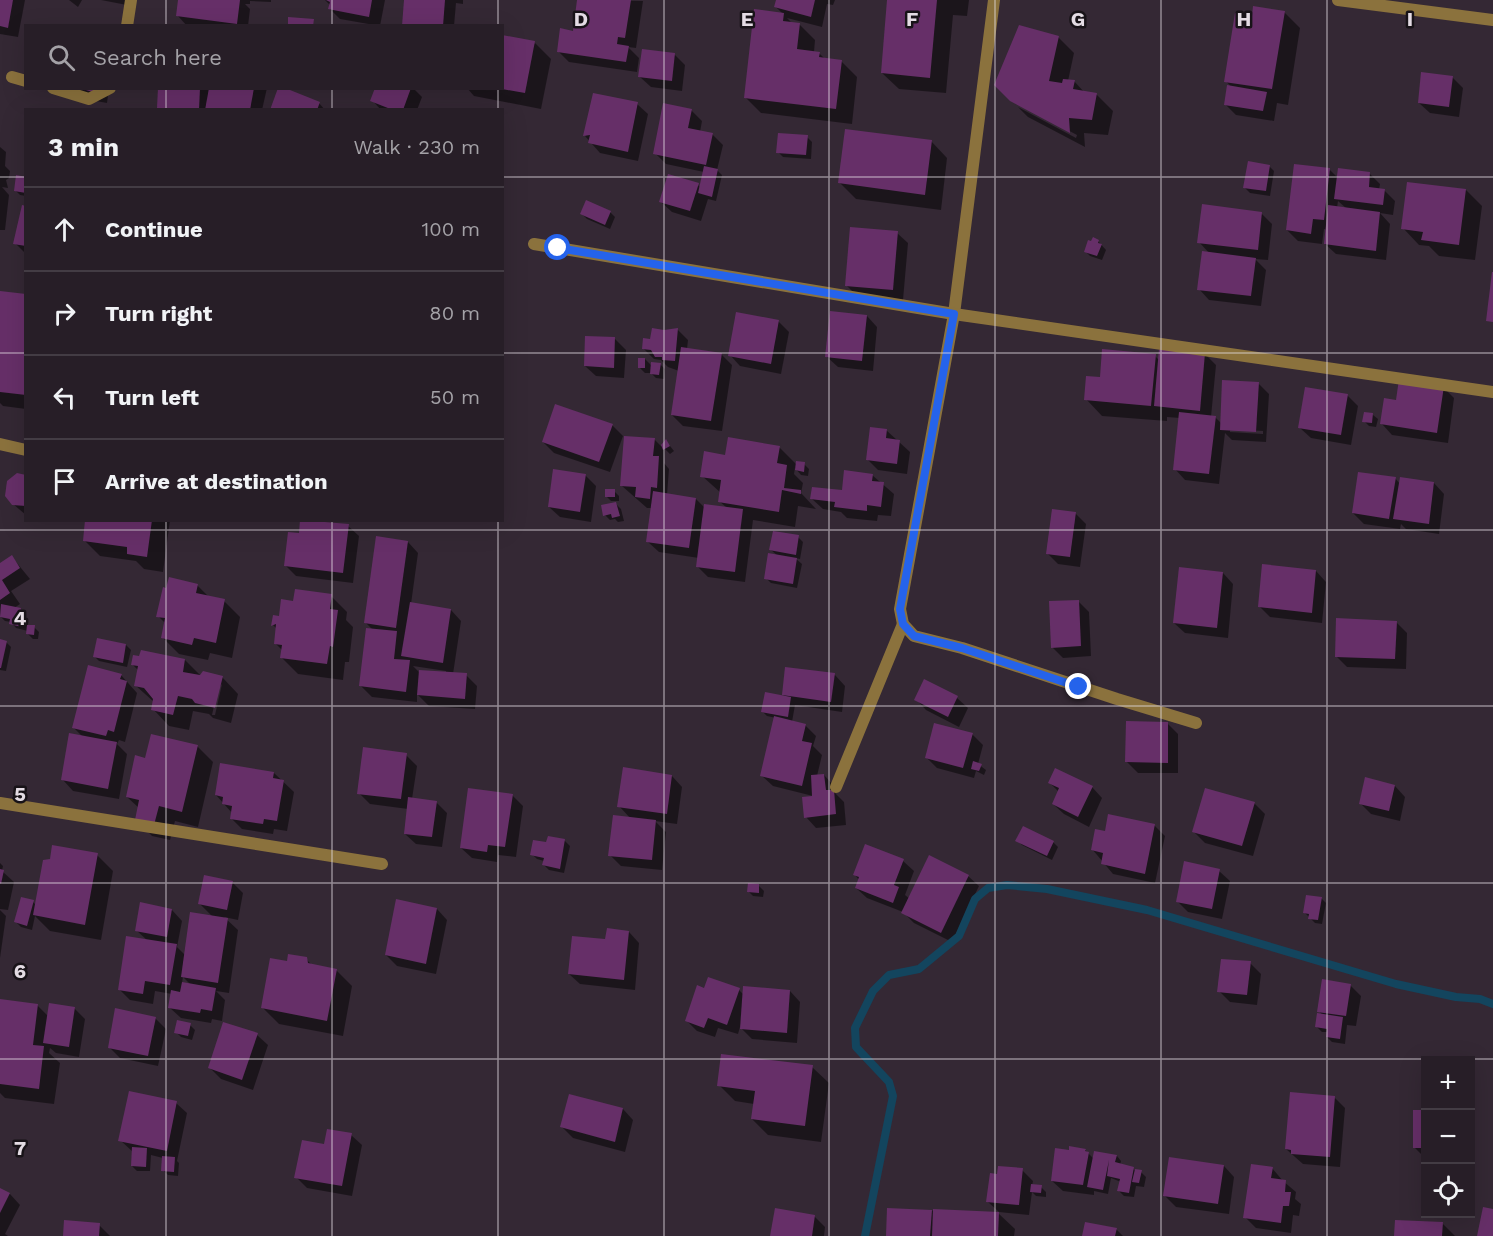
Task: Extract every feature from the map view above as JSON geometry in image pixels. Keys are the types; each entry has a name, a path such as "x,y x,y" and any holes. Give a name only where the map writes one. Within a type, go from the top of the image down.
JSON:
{"street":[{"path":"127,24 131,0"},
{"path":"994,0 954,314 900,609 903,624 914,636 962,648 1196,723"},
{"path":"1338,0 1493,20"},
{"path":"12,77 24,80"},
{"path":"60,90 89,99 106,90"},
{"path":"534,244 954,314 1493,392"},
{"path":"0,444 24,450"},
{"path":"836,787 903,624"},
{"path":"0,803 382,864"}],"building":[{"path":"0,0 13,0 8,28 0,26"},
{"path":"178,0 240,0 237,24 176,16"},
{"path":"326,0 372,0 369,17 328,9 330,2"},
{"path":"404,0 445,0 443,24 402,24"},
{"path":"577,0 631,0 625,38 618,37 617,44 629,46 626,62 557,52 560,28 573,31"},
{"path":"776,0 815,0 811,17 774,7"},
{"path":"887,0 937,0 930,78 881,73"},
{"path":"1253,6 1285,11 1272,89 1224,82 1235,13 1252,16"},
{"path":"754,9 784,13 783,21 800,23 797,49 820,52 819,57 842,60 836,109 744,98"},
{"path":"288,17 314,19 313,24 288,24"},
{"path":"1019,25 1059,36 1049,81 1062,83 1063,79 1075,80 1073,89 1097,93 1092,120 1069,118 1070,133 1010,101 994,85"},
{"path":"504,35 535,41 525,93 504,89"},
{"path":"642,49 675,53 672,81 638,77"},
{"path":"1421,72 1453,76 1449,107 1418,103"},
{"path":"1227,85 1267,92 1263,111 1224,105"},
{"path":"158,90 200,90 199,108 157,108"},
{"path":"209,90 254,90 250,108 205,108"},
{"path":"277,90 290,90 320,102 318,108 271,108"},
{"path":"374,90 410,90 404,108 388,108 370,101"},
{"path":"593,93 638,102 628,152 588,143 590,135 583,136"},
{"path":"663,103 692,109 688,128 713,133 706,165 653,154"},
{"path":"845,129 932,140 925,195 838,183"},
{"path":"778,133 808,135 806,155 776,153"},
{"path":"1248,161 1270,165 1266,191 1243,188"},
{"path":"1294,164 1330,168 1324,220 1313,219 1311,234 1286,230"},
{"path":"704,166 718,169 712,197 698,193"},
{"path":"1338,168 1370,172 1369,187 1385,189 1383,205 1334,199"},
{"path":"668,174 699,183 690,211 659,202"},
{"path":"16,175 24,177 24,193 14,191"},
{"path":"1407,182 1466,189 1459,245 1421,240 1423,232 1401,229"},
{"path":"586,200 611,211 605,225 580,214"},
{"path":"1202,204 1262,212 1258,250 1197,243"},
{"path":"22,205 24,206 24,246 13,244"},
{"path":"1328,205 1380,212 1376,251 1324,244"},
{"path":"850,227 898,231 893,290 845,286"},
{"path":"1093,237 1102,244 1097,256 1084,252 1088,240 1091,241"},
{"path":"1202,251 1256,258 1251,296 1197,290"},
{"path":"1493,272 1493,322 1486,321"},
{"path":"0,291 24,294 24,395 0,392"},
{"path":"830,311 867,315 862,361 825,357"},
{"path":"736,312 779,320 771,364 728,356"},
{"path":"652,328 664,330 678,328 675,361 662,360 662,357 655,357 651,350 642,349 643,338 650,339"},
{"path":"585,336 615,337 614,368 584,366"},
{"path":"681,347 722,353 711,421 671,415"},
{"path":"1102,349 1156,354 1151,406 1084,400 1086,376 1100,377"},
{"path":"1159,349 1205,353 1200,411 1154,406"},
{"path":"638,358 645,358 645,368 638,368"},
{"path":"651,362 661,363 659,375 650,374"},
{"path":"1399,379 1444,386 1437,433 1380,424 1384,398 1396,400"},
{"path":"1222,380 1259,382 1256,432 1220,430"},
{"path":"1305,387 1348,394 1341,435 1298,428"},
{"path":"555,404 613,424 599,462 542,442"},
{"path":"1179,412 1216,416 1209,474 1173,470"},
{"path":"1364,412 1373,413 1372,423 1362,422"},
{"path":"870,427 887,429 886,438 900,440 897,464 866,460"},
{"path":"624,436 655,438 653,456 659,456 657,488 651,487 650,499 635,497 636,487 620,486"},
{"path":"728,437 780,446 777,463 787,465 784,488 801,490 801,494 782,490 779,512 718,502 721,480 700,477 704,451 725,455"},
{"path":"666,439 670,446 663,450 661,445"},
{"path":"796,461 805,462 804,472 795,470"},
{"path":"553,469 586,474 580,512 548,507"},
{"path":"844,470 873,474 872,481 884,482 881,507 867,505 867,511 834,507 835,502 810,499 812,487 842,490"},
{"path":"1358,472 1396,477 1389,519 1352,513"},
{"path":"17,473 24,475 24,506 12,505 5,496 7,481"},
{"path":"1400,477 1434,482 1429,524 1393,519"},
{"path":"605,489 615,489 615,497 605,497"},
{"path":"653,491 696,498 689,548 646,542"},
{"path":"616,502 620,516 612,518 611,514 603,516 601,505"},
{"path":"704,504 743,509 735,572 696,567"},
{"path":"1052,509 1076,512 1070,557 1046,554"},
{"path":"85,522 152,522 147,557 127,554 127,547 83,541"},
{"path":"300,522 349,524 343,573 284,566 288,532 299,533"},
{"path":"773,531 799,535 796,555 769,550"},
{"path":"376,536 408,541 396,628 364,623"},
{"path":"768,553 797,558 793,584 764,579"},
{"path":"12,555 20,568 2,580 10,593 0,600 0,563"},
{"path":"1262,564 1316,570 1312,613 1258,607"},
{"path":"1179,567 1223,572 1217,628 1173,623"},
{"path":"169,577 198,584 196,593 225,599 216,643 194,638 192,645 161,638 165,618 156,617 163,587 166,588"},
{"path":"295,589 332,594 330,609 338,610 333,647 330,646 327,664 280,658 282,645 274,644 276,624 271,626 273,615 279,616 281,599 293,601"},
{"path":"1079,600 1081,646 1051,648 1049,601"},
{"path":"410,602 451,609 443,663 401,656"},
{"path":"1,604 21,608 20,615 24,616 22,627 9,624 10,619 0,617"},
{"path":"1336,618 1397,621 1395,659 1335,657"},
{"path":"27,625 35,625 34,635 26,634"},
{"path":"366,628 397,631 394,659 410,660 406,692 359,686"},
{"path":"97,638 126,644 123,663 93,657"},
{"path":"0,639 7,641 1,668 0,668"},
{"path":"141,650 185,659 183,672 200,675 203,671 223,676 215,708 178,696 173,715 151,710 153,699 144,688 134,686 138,666 131,665 133,655 139,656"},
{"path":"88,665 122,674 120,679 127,681 114,732 108,730 106,736 72,728"},
{"path":"785,667 835,673 831,702 782,695"},
{"path":"419,670 467,673 465,699 417,695"},
{"path":"924,679 958,696 948,717 914,700"},
{"path":"765,692 791,697 788,717 761,712"},
{"path":"774,716 806,724 802,741 812,743 802,786 760,776"},
{"path":"1126,721 1168,722 1168,763 1125,762"},
{"path":"934,723 973,733 963,768 925,758"},
{"path":"69,733 117,742 108,789 61,780"},
{"path":"151,734 198,745 182,812 159,806 154,825 135,820 139,800 126,797 135,755 145,758"},
{"path":"363,747 407,753 401,799 357,794"},
{"path":"973,761 982,764 979,771 971,769"},
{"path":"220,763 274,772 273,778 284,780 277,821 264,819 263,824 230,819 232,806 222,804 223,797 215,795"},
{"path":"623,767 672,775 667,814 617,807"},
{"path":"1055,768 1093,786 1078,817 1052,804 1059,788 1048,783"},
{"path":"824,774 826,790 834,790 836,814 804,818 802,797 812,796 811,775"},
{"path":"1365,777 1395,785 1389,811 1359,804"},
{"path":"468,788 513,794 505,847 488,845 487,852 460,848"},
{"path":"1205,788 1255,802 1242,846 1192,832"},
{"path":"408,797 437,801 432,837 404,834"},
{"path":"1108,814 1155,824 1145,874 1101,864 1103,853 1091,850 1095,829 1105,831"},
{"path":"613,815 656,820 652,860 608,856"},
{"path":"1023,826 1054,841 1047,856 1015,841"},
{"path":"548,836 565,839 560,869 542,865 544,858 530,855 533,840 546,842"},
{"path":"865,844 904,859 894,885 899,887 893,903 855,888 859,877 853,875"},
{"path":"52,845 98,853 85,925 33,915 43,860 50,859"},
{"path":"929,855 969,875 941,933 901,913"},
{"path":"1184,861 1220,869 1212,909 1176,902"},
{"path":"0,869 4,870 1,884 0,883"},
{"path":"204,875 233,881 227,910 198,904"},
{"path":"748,883 759,884 759,893 747,892"},
{"path":"1306,895 1322,897 1318,920 1308,919 1309,914 1303,913"},
{"path":"21,897 34,900 27,926 14,922"},
{"path":"396,899 437,908 426,964 385,955"},
{"path":"140,902 172,909 167,937 135,931"},
{"path":"190,912 228,918 218,983 181,977"},
{"path":"607,928 629,931 624,980 568,974 572,936 605,939"},
{"path":"126,936 177,944 170,985 145,981 143,994 118,990"},
{"path":"288,954 307,957 308,963 337,969 327,1021 261,1008 270,958 287,961"},
{"path":"1221,959 1251,961 1247,995 1217,992"},
{"path":"708,977 740,988 727,1025 708,1018 704,1028 685,1021 697,985 704,988"},
{"path":"1322,979 1351,984 1346,1016 1317,1012"},
{"path":"182,982 216,988 212,1011 201,1009 200,1013 168,1008 171,990 180,992"},
{"path":"743,986 790,990 787,1033 740,1029"},
{"path":"0,999 38,1004 33,1045 44,1046 39,1089 0,1084"},
{"path":"49,1003 75,1007 69,1047 43,1043"},
{"path":"115,1008 156,1017 148,1056 108,1048"},
{"path":"1317,1013 1343,1017 1340,1039 1326,1037 1327,1029 1315,1027"},
{"path":"177,1020 191,1023 188,1036 174,1033"},
{"path":"223,1022 258,1033 242,1080 208,1068"},
{"path":"721,1054 813,1065 805,1126 751,1119 755,1091 717,1086"},
{"path":"129,1091 177,1101 167,1151 118,1141"},
{"path":"1290,1092 1335,1096 1330,1157 1291,1154 1291,1150 1285,1149"},
{"path":"569,1094 623,1108 615,1142 560,1127"},
{"path":"1413,1110 1421,1110 1421,1148 1413,1148"},
{"path":"327,1129 352,1133 342,1186 294,1178 302,1140 324,1144"},
{"path":"1069,1146 1086,1149 1085,1151 1089,1152 1083,1185 1051,1181 1055,1148 1069,1150"},
{"path":"132,1147 147,1148 146,1167 131,1166"},
{"path":"1094,1151 1117,1155 1115,1162 1134,1167 1129,1193 1117,1191 1120,1179 1107,1176 1109,1160 1103,1190 1087,1187"},
{"path":"162,1156 175,1157 174,1172 161,1171"},
{"path":"1169,1157 1224,1165 1218,1204 1163,1196"},
{"path":"1251,1164 1273,1167 1271,1178 1286,1180 1285,1192 1291,1192 1289,1206 1283,1206 1281,1223 1243,1218"},
{"path":"998,1166 1023,1168 1019,1205 986,1202 990,1173 997,1174"},
{"path":"1135,1169 1142,1170 1139,1183 1132,1182"},
{"path":"1031,1184 1042,1185 1041,1193 1030,1192"},
{"path":"0,1188 10,1193 0,1213"},
{"path":"1483,1207 1493,1209 1493,1236 1477,1236"},
{"path":"775,1208 815,1215 812,1236 770,1236"},
{"path":"887,1208 932,1210 930,1236 886,1236"},
{"path":"933,1209 999,1212 998,1236 932,1236"},
{"path":"64,1220 100,1223 99,1236 63,1236"},
{"path":"1395,1220 1443,1222 1442,1236 1394,1236"},
{"path":"1085,1222 1117,1228 1115,1236 1082,1236"}],"waterway":[{"path":"865,1236 893,1096 889,1082 856,1047 855,1028 873,991 889,975 919,969 959,936 975,899 988,888 1007,885 1047,889 1147,910 1396,984 1456,997 1480,999 1493,1004"}],"route":[{"path":"558,248 954,314 900,609 903,624 914,636 962,648 1079,687"}]}
